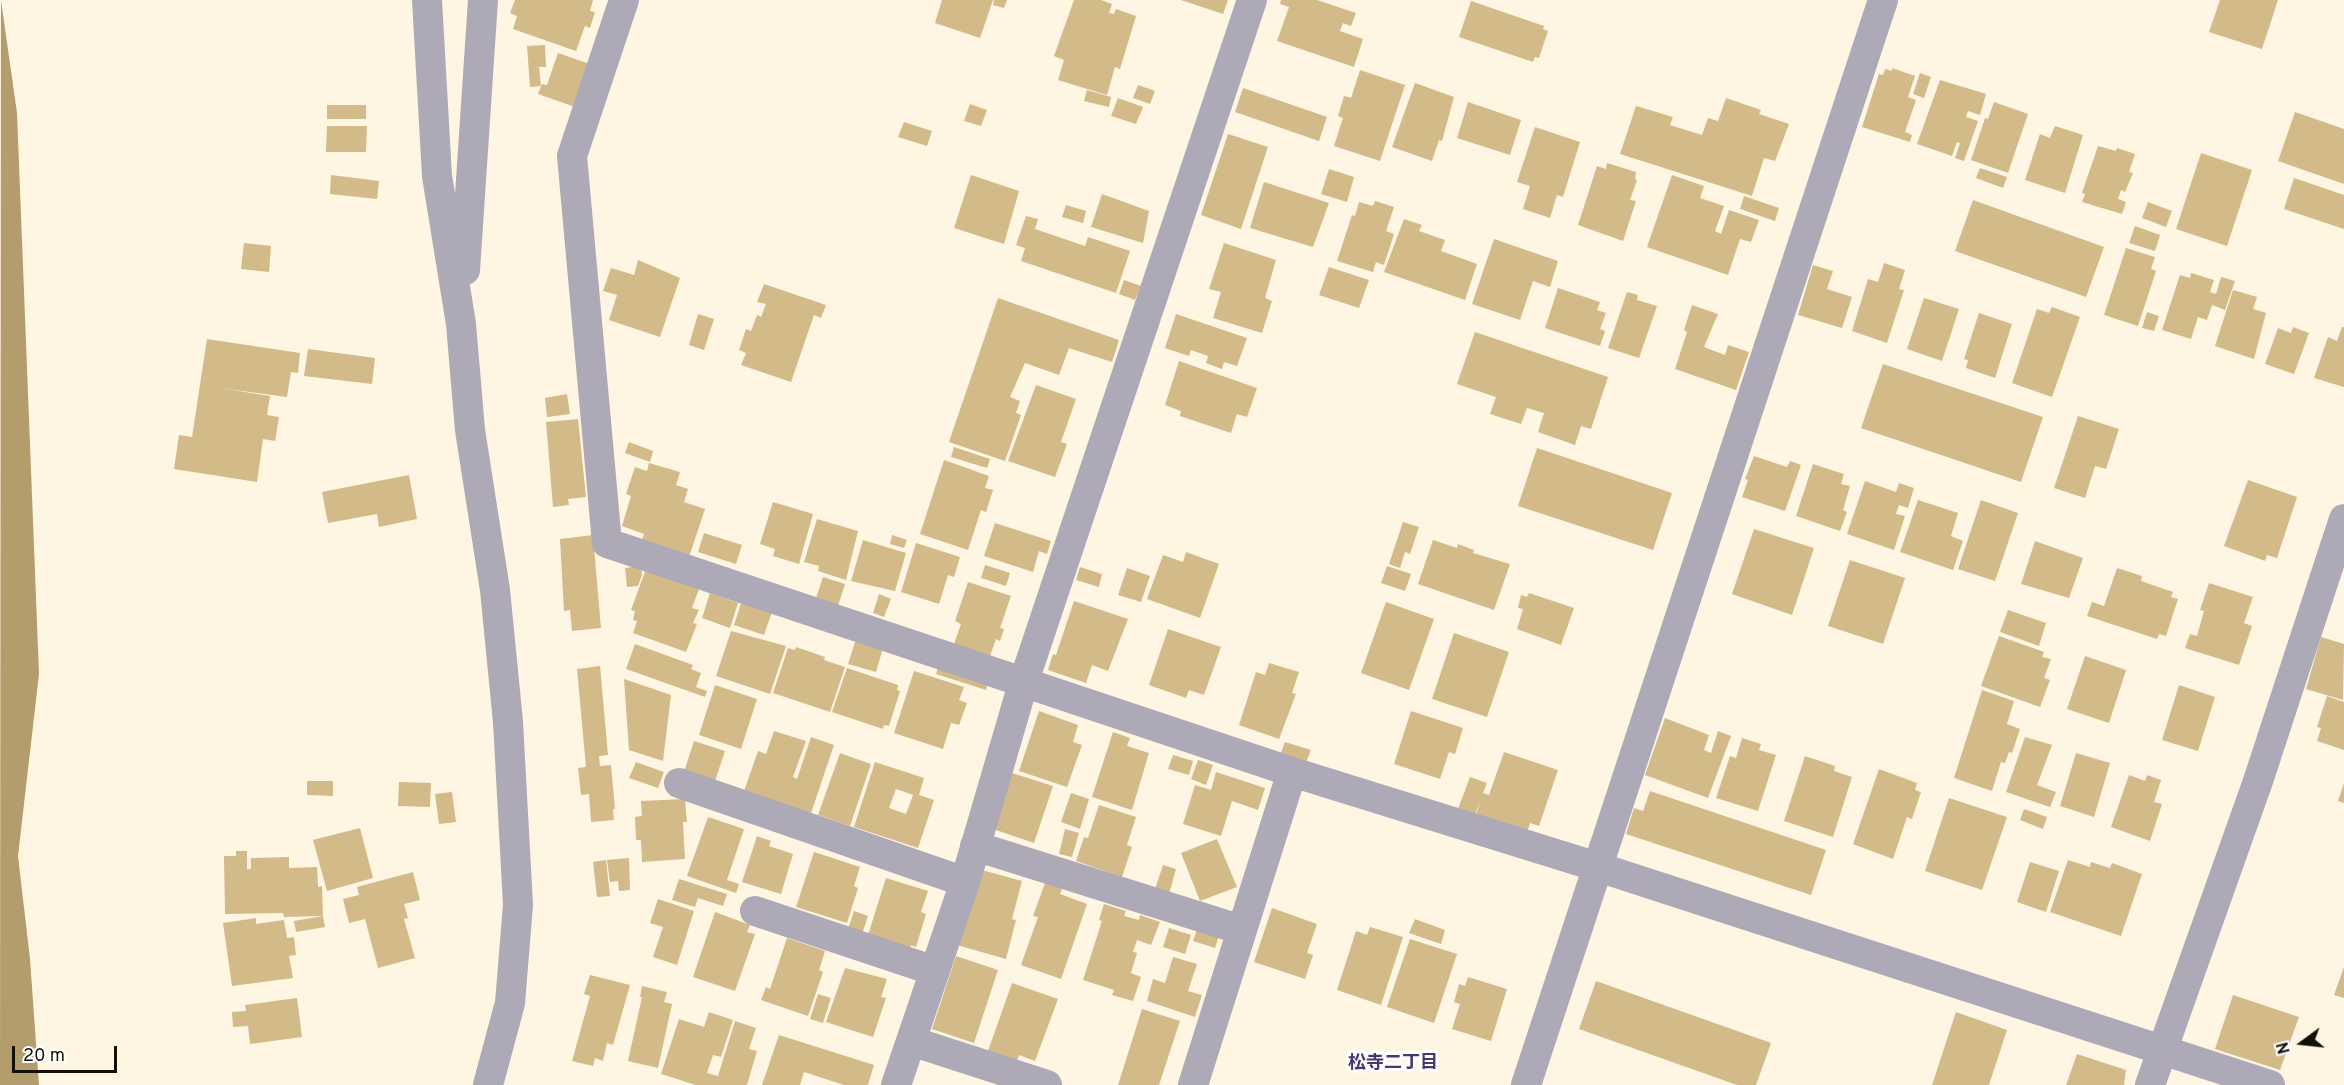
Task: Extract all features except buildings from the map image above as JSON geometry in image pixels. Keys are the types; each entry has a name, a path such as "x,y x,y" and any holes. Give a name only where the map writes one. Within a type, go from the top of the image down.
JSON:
{"street":[{"path":"427,0 437,176 461,324 471,430 495,590 508,722 518,905 510,1003 488,1085"},
{"path":"461,324 483,0"},
{"path":"624,0 572,156 607,543 1023,684 1292,772 1598,867 2270,1085"},
{"path":"896,1085 964,882 1023,684 1252,0"},
{"path":"1526,1085 1884,0"},
{"path":"2150,1085 2258,781 2344,519"},
{"path":"1193,1085 1292,772"},
{"path":"680,783 964,882"},
{"path":"975,846 1242,930"},
{"path":"755,911 934,971"},
{"path":"911,1041 1047,1085"}],"shaded area":[{"path":"1,0 17,113 39,674 18,856 30,959 39,1085 0,1085"}],"district":[{"name":"松寺二丁目","path":"1393,1064"}]}
